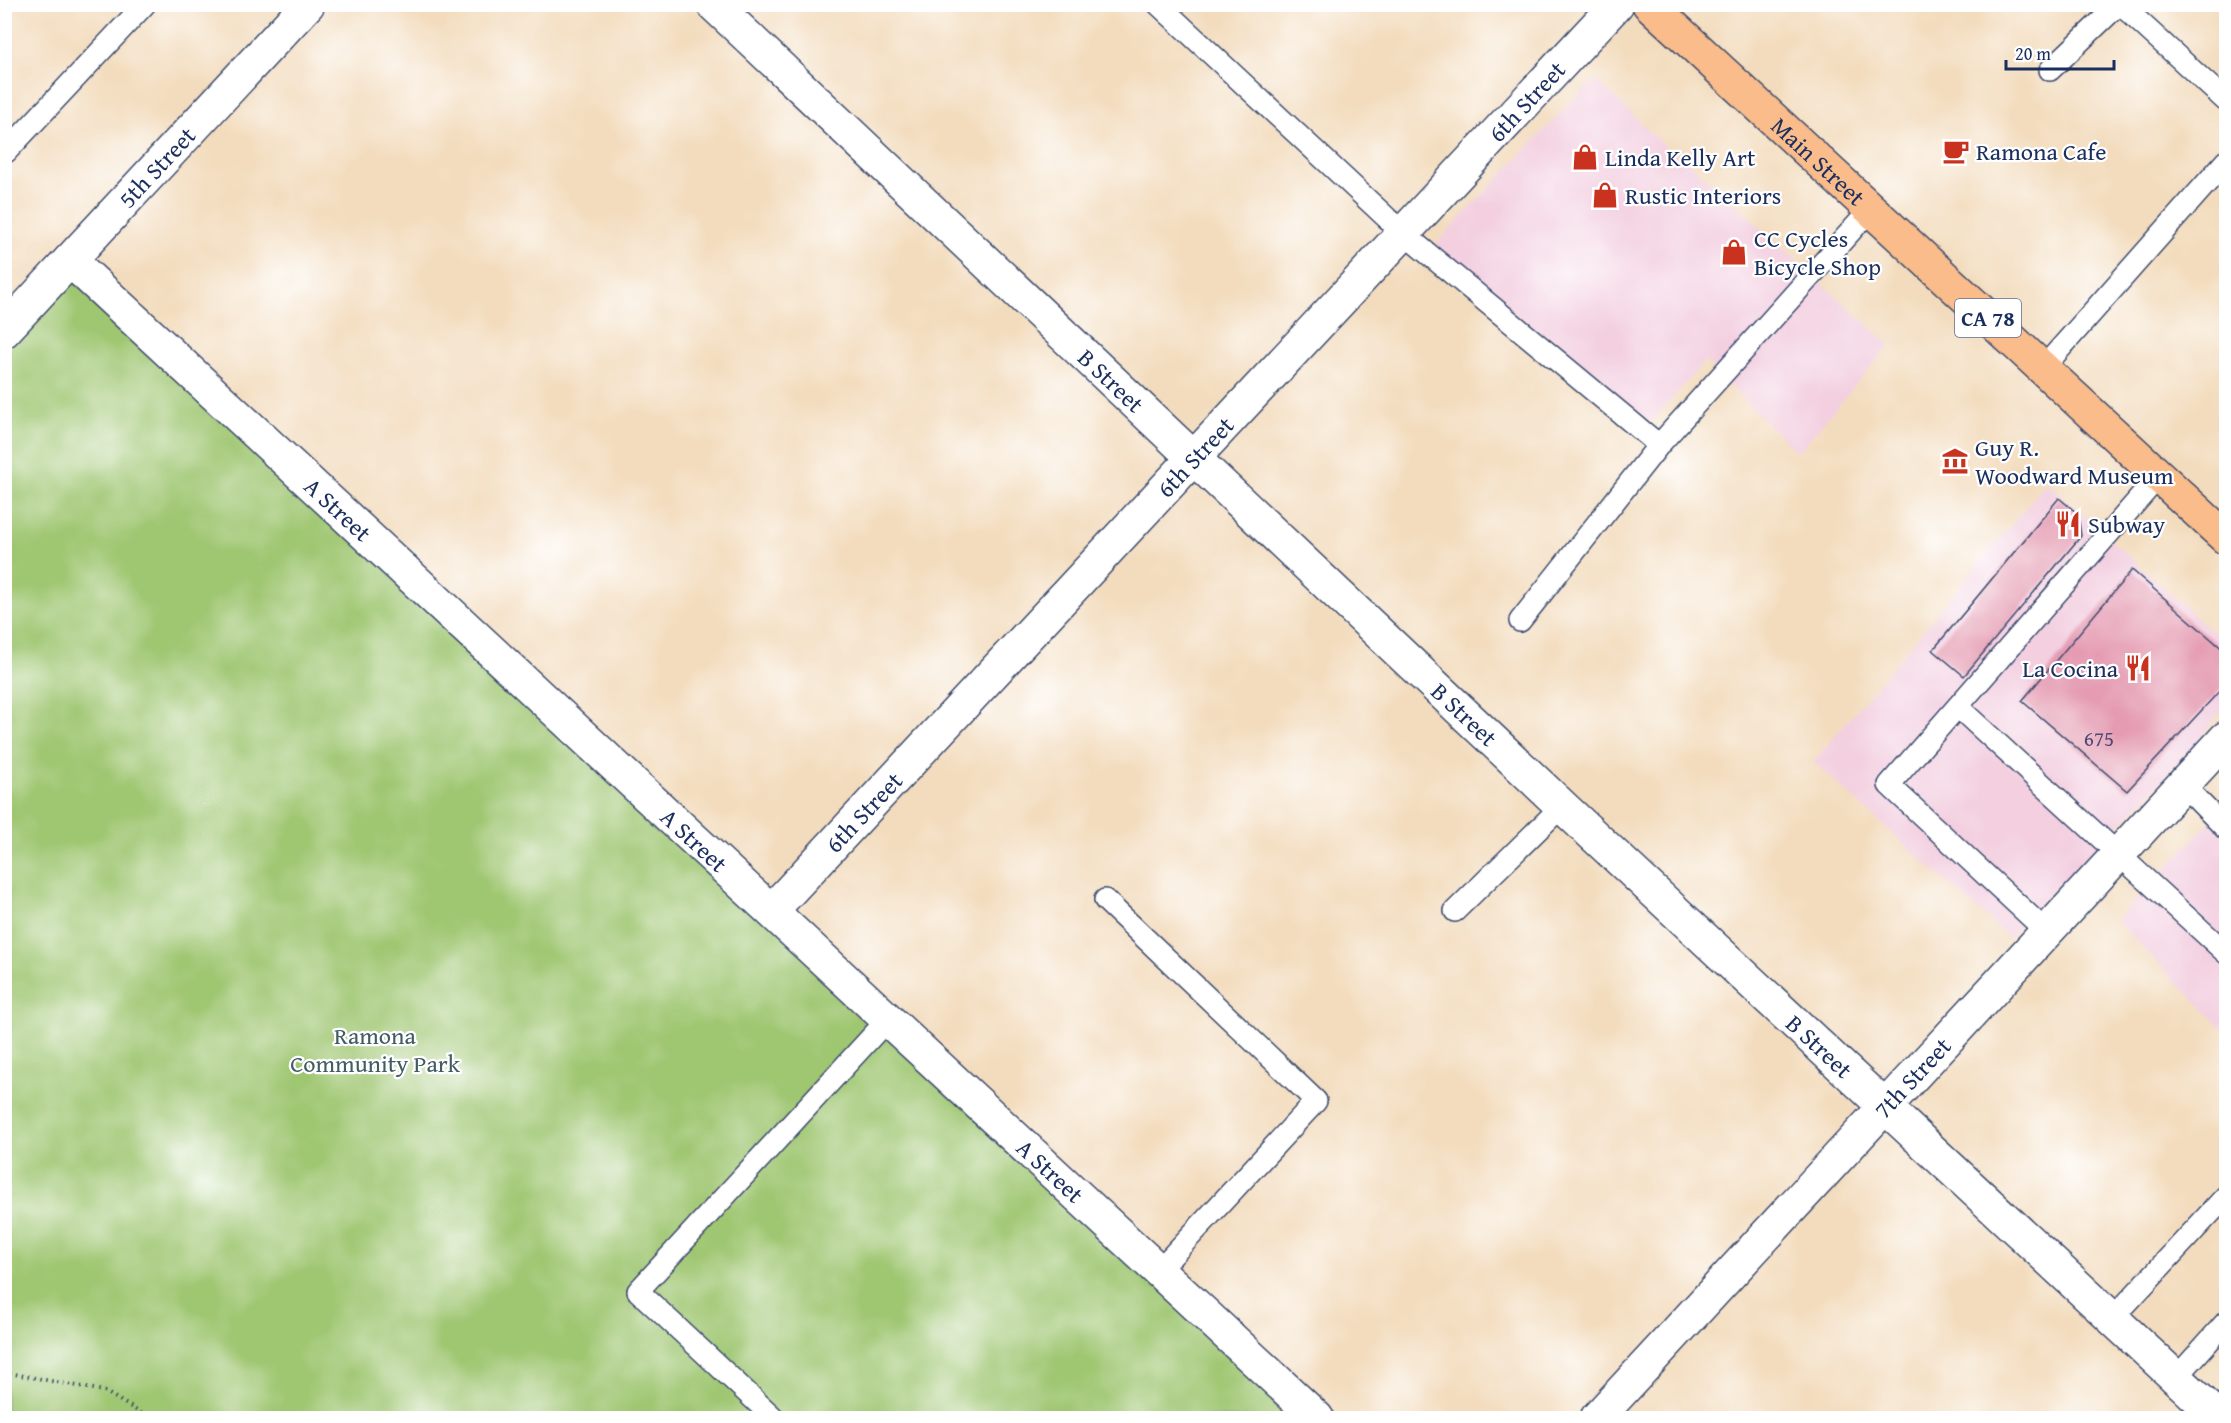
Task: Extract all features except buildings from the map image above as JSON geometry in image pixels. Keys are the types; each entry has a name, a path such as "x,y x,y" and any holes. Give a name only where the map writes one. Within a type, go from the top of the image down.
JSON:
{"main road":[{"name":"Main Street","path":"1649,4 2159,476 2225,533"}],"street":[{"name":"5th Street","path":"4,331 308,4"},
{"name":"B Street","path":"712,4 1562,806 2219,1419"},
{"name":"6th Street","path":"771,910 1194,460 1617,4"},
{"name":"A Street","path":"70,260 1317,1419"},
{"name":"7th Street","path":"1597,1419 2226,738"}],"lane":[{"path":"4,150 6,152 145,4"},
{"path":"1158,4 1403,233 1659,446"},
{"path":"2050,70 2119,4 2226,101"},
{"path":"2043,368 2226,161"},
{"path":"1520,621 1659,446 1870,210"},
{"path":"2047,932 1889,785 2159,476"},
{"path":"1958,707 2226,953"},
{"path":"2183,785 2226,829"},
{"path":"1455,911 1562,806"},
{"path":"1105,900 1316,1101 1158,1271"},
{"path":"774,1419 638,1291 888,1019"},
{"path":"2112,1319 2226,1196"},
{"path":"2176,1378 2226,1322"}],"path":[{"path":"4,1372 104,1390 149,1419"}],"shaded area":[{"path":"1596,80 1674,155 1640,196 1678,153 1890,345 1797,453 1705,361 1646,428 1435,245 1576,97"},
{"path":"2047,482 2226,644 2226,705 2182,761 2009,938 1813,762"},
{"path":"2226,805 2226,1032 2116,921"}],"green space":[{"name":"Ramona Community Park","path":"70,262 1317,1418 5,1418 4,333"}],"place":[{"name":"Ramona Cafe","path":"1956,151"},
{"name":"Linda Kelly Art","path":"1585,157"},
{"name":"Rustic Interiors","path":"1605,195"},
{"name":"CC Cycles Bicycle Shop","path":"1734,252"},
{"name":"Guy R. Woodward Museum","path":"1955,461"},
{"name":"Subway","path":"2068,524"},
{"name":"La Cocina","path":"2138,668"}]}
